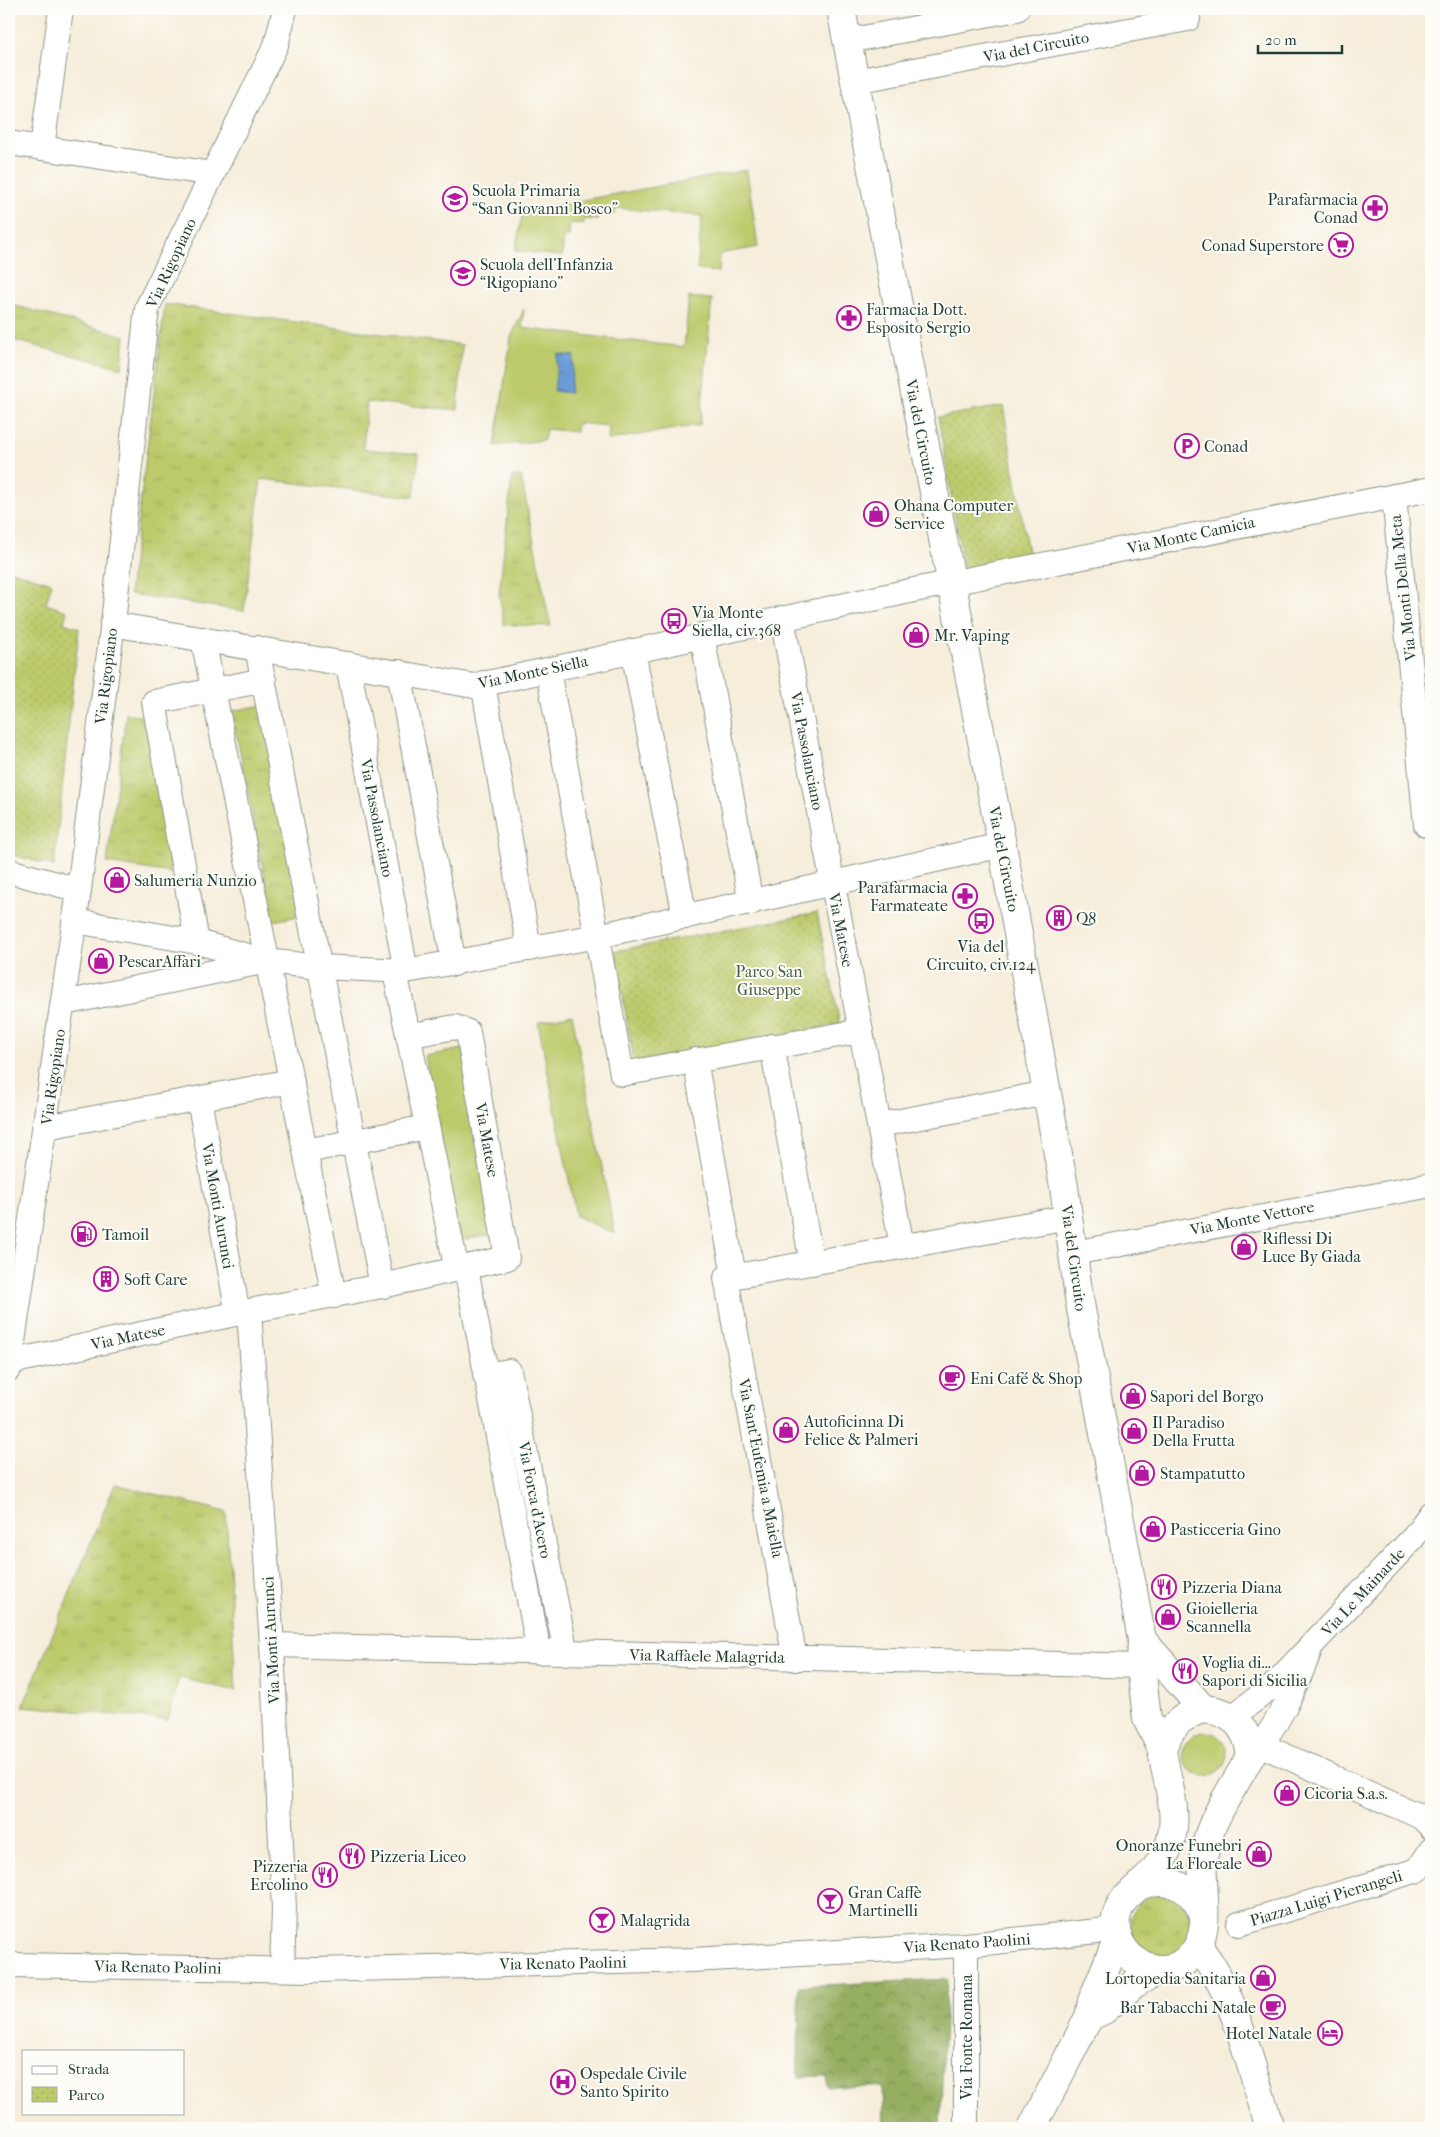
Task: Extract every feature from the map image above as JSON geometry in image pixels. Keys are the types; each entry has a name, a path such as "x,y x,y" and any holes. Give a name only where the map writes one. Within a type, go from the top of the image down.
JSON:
{"main road":[{"name":"Via del Circuito","path":"841,9 950,583 1002,845 1047,1093 1069,1217 1079,1298 1142,1653 1147,1719 1162,1749"},
{"path":"1142,1653 1203,1709"},
{"path":"1032,2128 1089,2016 1092,2001 1117,1934 1119,1908 1124,1898 1140,1885 1166,1852 1173,1834 1173,1809 1162,1749 1170,1731 1182,1718 1203,1709 1218,1710 1232,1716 1244,1729 1256,1750 1219,1813 1206,1843 1202,1866 1203,1932 1198,1947 1189,1958 1176,1966 1160,1969 1151,1968 1134,1960 1122,1946 1117,1934"},
{"path":"1140,1885 1153,1881 1167,1880 1180,1885 1191,1892 1199,1903 1204,1916"},
{"path":"1198,1947 1212,1962 1233,2012 1270,2128"},
{"path":"1089,2016 1104,2010 1134,1984 1160,1969"}],"street":[{"path":"42,148 61,9"},
{"name":"Via Rigopiano","path":"10,1366 75,921 112,624 147,308 276,45 286,9"},
{"path":"847,41 1017,9"},
{"name":"Via del Circuito","path":"854,81 1187,14"},
{"path":"9,143 213,174"},
{"name":"Via Monte Camicia","path":"950,583 1431,489"},
{"name":"Via Monti Della Meta","path":"1394,496 1426,825 1431,826"},
{"name":"Via Monte Siella","path":"112,624 474,686 702,635 950,583"},
{"name":"Via Passolanciano","path":"782,618 832,883"},
{"path":"702,635 751,903"},
{"path":"203,639 334,1296"},
{"path":"257,648 382,1286"},
{"path":"633,651 685,916"},
{"name":"Via Passolanciano","path":"348,664 400,971"},
{"path":"548,670 622,1074 861,1031"},
{"path":"399,672 454,964"},
{"path":"197,942 154,702 264,680"},
{"path":"483,684 529,949"},
{"path":"75,921 197,942 266,961 320,967 400,971 454,964 598,936 1002,845"},
{"path":"9,871 79,890"},
{"name":"Via Matese","path":"832,883 902,1246"},
{"path":"64,1003 266,961"},
{"path":"400,971 408,1036 427,1127 462,1269"},
{"name":"Via Matese","path":"10,1366 243,1313 382,1286 507,1258 468,1032 455,1027 408,1036"},
{"path":"772,1046 812,1263"},
{"path":"695,1060 730,1277 1069,1217"},
{"path":"46,1127 292,1081"},
{"path":"879,1125 1047,1093"},
{"name":"Via Monti Aurunci","path":"199,1099 243,1313 272,1645 284,1909 282,1969"},
{"path":"306,1151 427,1127"},
{"name":"Via Monte Vettore","path":"1074,1253 1431,1185"},
{"name":"Via Forca d'Acero","path":"462,1269 486,1375 539,1652"},
{"name":"Via Sant'Eufemia a Maiella","path":"730,1277 795,1659"},
{"name":"Via Forca d'Acero","path":"486,1375 509,1371 566,1653"},
{"name":"Via Le Mainarde","path":"1232,1716 1273,1686 1285,1671 1312,1646 1412,1539 1431,1513"},
{"name":"Via Raffaele Malagrida","path":"272,1645 795,1659 1142,1653"},
{"name":"Via Le Mainarde","path":"1256,1750 1299,1680 1312,1646"},
{"path":"1256,1750 1421,1817 1431,1827"},
{"name":"Piazza Luigi Pierangeli","path":"1239,1924 1418,1870 1431,1850"},
{"name":"Via Renato Paolini","path":"9,1965 282,1969 692,1960 966,1945 1117,1934"},
{"name":"Via Fonte Romana","path":"966,1945 966,2128"}],"green space":[{"path":"747,170 758,247 720,254 719,272 697,270 702,216 616,208 615,214 599,213 598,220 584,219 584,224 570,223 569,236 564,236 562,256 515,251 523,211"},
{"path":"689,297 712,299 700,425 608,440 609,426 577,423 576,432 546,429 544,440 495,446 511,337 524,309 522,328 684,347"},
{"path":"9,304 125,336 122,368 9,339"},
{"path":"165,304 462,345 458,410 367,402 363,449 419,454 414,497 261,479 244,611 129,594"},
{"path":"1003,406 1029,558 964,571 938,417"},
{"path":"521,476 551,626 504,625 499,593 512,477"},
{"path":"9,570 52,583 46,604 67,611 64,623 79,628 54,866 9,854"},
{"path":"263,705 305,915 273,921 232,711"},
{"path":"126,714 146,717 171,873 107,863"},
{"name":"Parco San Giuseppe","path":"817,913 840,1024 634,1062 615,951"},
{"path":"572,1014 615,1234 576,1216 538,1022"},
{"path":"463,1049 498,1233 460,1240 425,1056"},
{"path":"115,1484 226,1512 236,1691 179,1678 168,1720 23,1706"},
{"path":"1209,1732 1221,1738 1226,1745 1226,1763 1221,1770 1214,1775 1201,1776 1189,1770 1184,1763 1183,1750 1189,1738 1196,1733"},
{"path":"1161,1894 1178,1899 1183,1903 1187,1908 1192,1925 1187,1942 1183,1947 1178,1951 1161,1956 1144,1951 1139,1947 1135,1942 1130,1925 1135,1908 1139,1903 1144,1899"},
{"path":"947,1979 940,2128 884,2128 883,2087 828,2087 827,2076 798,2077 799,1986"}],"water":[{"path":"558,354 574,356 570,393 554,391"}],"place":[{"name":"Scuola Primaria “San Giovanni Bosco”","path":"455,199"},
{"name":"Parafarmacia Conad","path":"1375,208"},
{"name":"Conad Superstore","path":"1341,245"},
{"name":"Scuola dell’Infanzia “Rigopiano”","path":"463,273"},
{"name":"Farmacia Dott. Esposito Sergio","path":"849,318"},
{"name":"Conad","path":"1187,446"},
{"name":"Ohana Computer Service","path":"876,514"},
{"name":"Via Monte Siella, civ.368","path":"674,621"},
{"name":"Mr. Vaping","path":"916,635"},
{"name":"Salumeria Nunzio","path":"117,880"},
{"name":"Parafarmacia Farmateate","path":"965,896"},
{"name":"Q8","path":"1059,918"},
{"name":"Via del Circuito, civ.124","path":"981,921"},
{"name":"PescarAffari","path":"101,961"},
{"name":"Tamoil","path":"84,1234"},
{"name":"Riflessi Di Luce By Giada","path":"1244,1247"},
{"name":"Soft Care","path":"106,1279"},
{"name":"Eni Café & Shop","path":"952,1378"},
{"name":"Sapori del Borgo","path":"1133,1396"},
{"name":"Autoficinna Di Felice & Palmeri","path":"786,1430"},
{"name":"Il Paradiso Della Frutta","path":"1134,1431"},
{"name":"Stampatutto","path":"1142,1473"},
{"name":"Pasticceria Gino","path":"1153,1529"},
{"name":"Pizzeria Diana","path":"1164,1587"},
{"name":"Gioielleria Scannella","path":"1168,1617"},
{"name":"Voglia di... Sapori di Sicilia","path":"1185,1671"},
{"name":"Cicoria S.a.s.","path":"1287,1793"},
{"name":"Onoranze Funebri La Floreale","path":"1259,1854"},
{"name":"Pizzeria Liceo","path":"352,1856"},
{"name":"Pizzeria Ercolino","path":"325,1875"},
{"name":"Gran Caffè Martinelli","path":"830,1901"},
{"name":"Malagrida","path":"602,1920"},
{"name":"Lortopedia Sanitaria","path":"1263,1978"},
{"name":"Bar Tabacchi Natale","path":"1273,2007"},
{"name":"Hotel Natale","path":"1330,2033"},
{"name":"Ospedale Civile Santo Spirito","path":"563,2082"}]}
